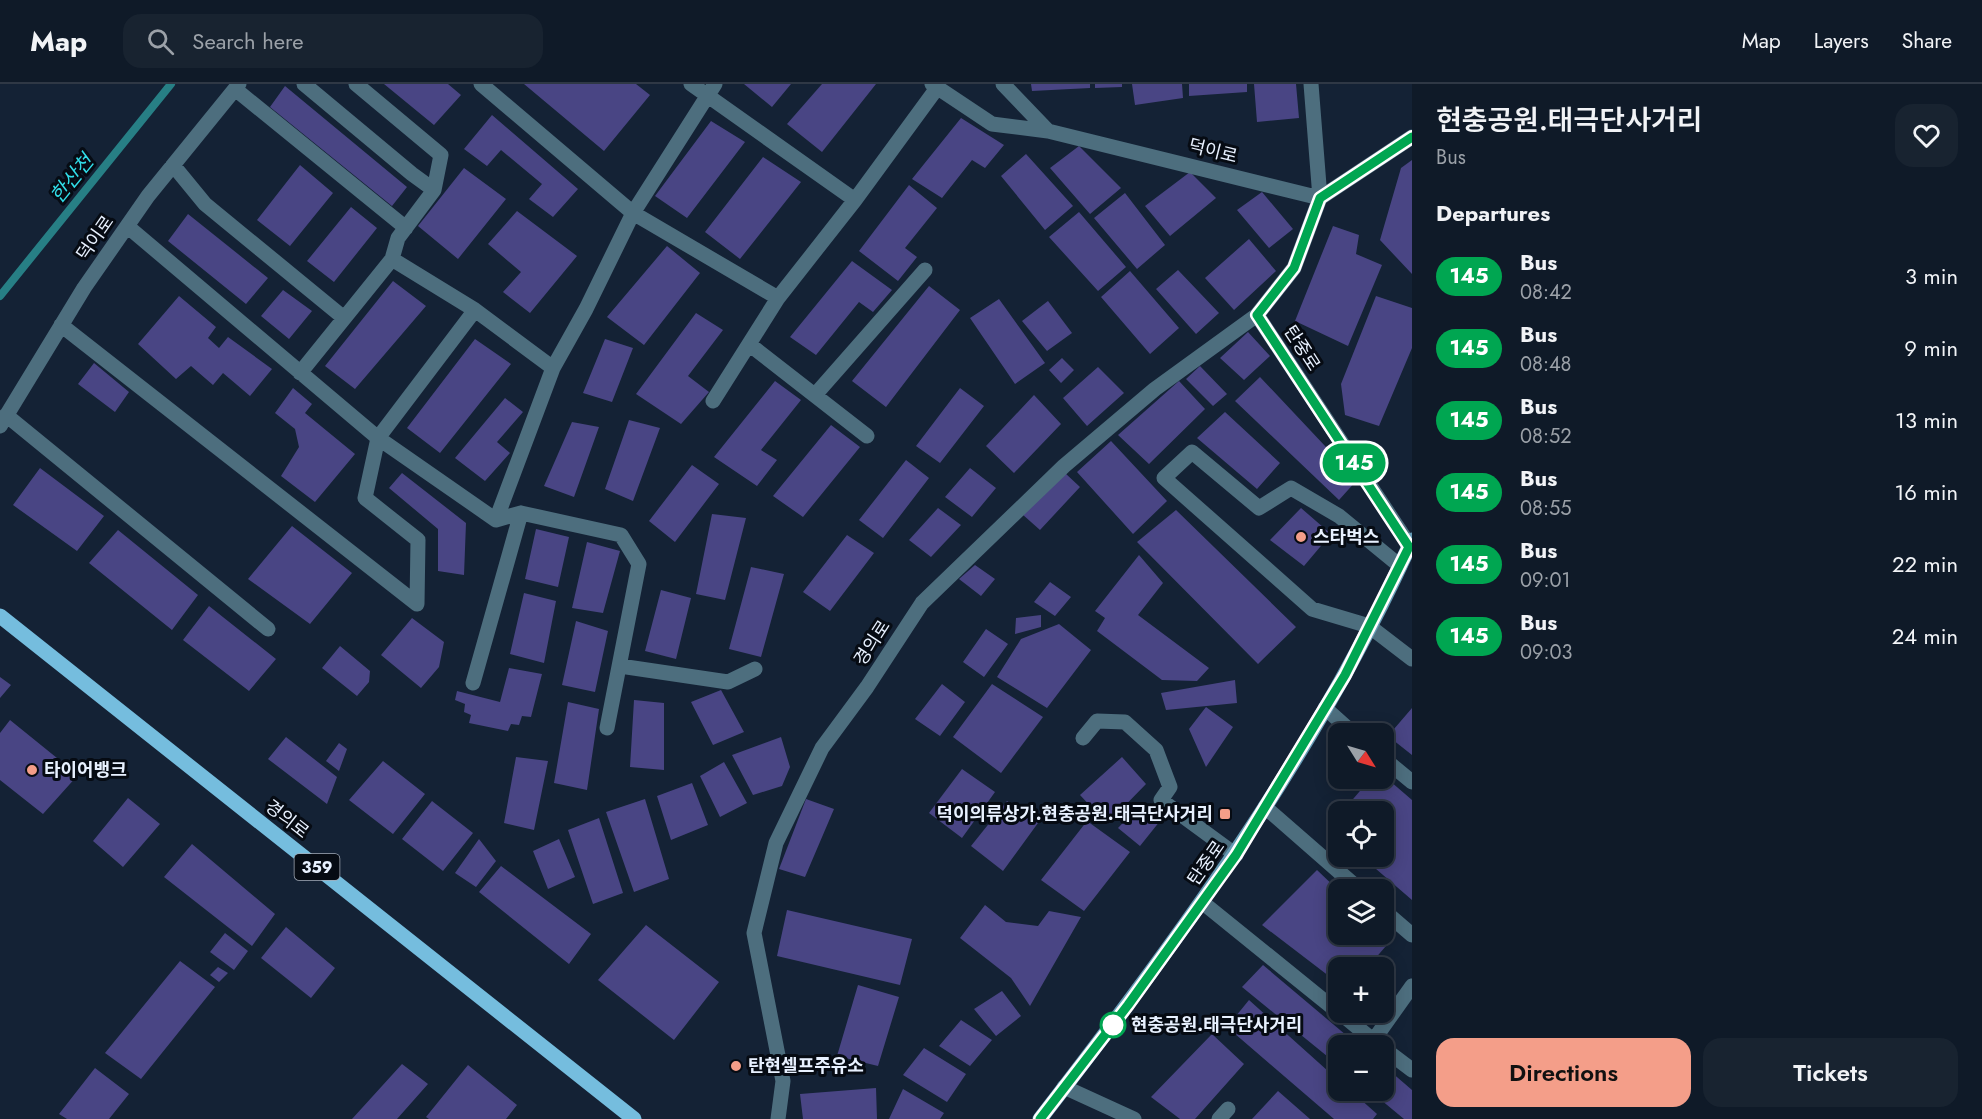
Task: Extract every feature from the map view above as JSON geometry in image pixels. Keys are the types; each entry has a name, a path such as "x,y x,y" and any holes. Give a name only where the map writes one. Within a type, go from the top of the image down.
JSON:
{"main road":[{"name":"탄중로","path":"1040,1119 1128,1005 1236,855 1345,675 1411,545"},
{"name":"경의로","path":"0,616 634,1119"}],"street":[{"path":"304,84 412,174 434,189"},
{"path":"300,373 392,259 398,238 434,189 441,155 356,84"},
{"path":"481,84 633,213 778,298"},
{"path":"691,84 711,89 855,200"},
{"path":"1002,84 1048,130"},
{"path":"1257,315 1294,268 1320,198 1311,84"},
{"path":"713,401 778,298 855,200 934,86"},
{"name":"덕이로","path":"934,86 992,124 1048,130 1320,198"},
{"path":"237,87 406,228"},
{"name":"덕이로","path":"3,420 61,325 148,196 237,87"},
{"path":"496,520 553,368 586,309 633,213 711,89"},
{"path":"1320,198 1412,137"},
{"path":"173,165 205,204 344,318"},
{"path":"127,226 378,438 496,520"},
{"path":"392,259 475,310 553,368"},
{"path":"815,395 925,270"},
{"path":"61,325 417,604 418,540 366,498 378,438 475,310"},
{"name":"탄중로","path":"1257,315 1411,545"},
{"name":"경의로","path":"778,1119 783,1081 754,933 776,843 822,748 867,687 922,603 1064,466 1155,389 1257,315"},
{"path":"749,344 867,436"},
{"path":"3,420 268,629"},
{"path":"1400,566 1339,516 1291,488 1259,508 1192,452 1164,478 1312,609 1369,627 1412,659"},
{"path":"496,520 521,513 621,535 639,564 608,728"},
{"path":"472,683 521,513"},
{"path":"620,666 728,682 755,669"},
{"path":"1324,708 1341,723"},
{"path":"1083,738 1097,721 1125,722 1156,750 1170,787 1161,800 1236,855"},
{"path":"1394,767 1412,782"},
{"path":"1265,807 1347,879"},
{"path":"1202,902 1328,1004"},
{"path":"1394,919 1412,935"},
{"path":"1385,1035 1412,986"},
{"path":"1352,1023 1367,1035"},
{"path":"1394,1057 1412,1071"},
{"path":"1064,1087 1134,1119"}],"building":[{"path":"384,84 448,84 461,95 434,125"},
{"path":"524,84 636,84 650,95 604,151"},
{"path":"744,84 791,84 772,107"},
{"path":"822,84 876,84 822,152 787,124"},
{"path":"1031,84 1090,84 1090,88 1032,91"},
{"path":"1095,84 1122,84 1122,87 1095,88"},
{"path":"1132,84 1182,84 1183,98 1135,105"},
{"path":"1189,84 1247,84 1247,92 1189,96"},
{"path":"1254,84 1296,84 1299,118 1257,122"},
{"path":"285,86 407,187 392,206 270,107"},
{"path":"492,115 578,189 553,217 529,199 542,184 501,150 487,166 464,149"},
{"path":"961,118 1004,145 985,168 972,160 942,198 912,179"},
{"path":"711,121 745,142 687,218 655,196"},
{"path":"1079,146 1121,188 1090,214 1050,168"},
{"path":"1026,154 1073,206 1045,230 1001,176"},
{"path":"763,157 801,182 740,259 705,232"},
{"path":"1412,160 1412,274 1380,240 1401,168"},
{"path":"300,165 333,193 290,246 257,220"},
{"path":"464,168 506,199 458,259 418,226"},
{"path":"1190,172 1216,198 1170,236 1145,206"},
{"path":"909,185 937,208 905,248 917,257 898,281 859,251"},
{"path":"1262,192 1293,229 1269,248 1237,210"},
{"path":"1125,193 1165,245 1137,269 1094,218"},
{"path":"351,207 377,228 334,282 307,261"},
{"path":"517,211 577,256 530,313 503,292 521,272 488,244"},
{"path":"1079,212 1126,267 1098,291 1049,237"},
{"path":"188,214 268,278 246,304 168,241"},
{"path":"1333,226 1359,235 1356,254 1382,265 1348,346 1295,321"},
{"path":"1249,239 1276,271 1234,310 1205,278"},
{"path":"667,246 700,273 644,345 607,317"},
{"path":"852,261 892,290 873,312 859,302 816,355 790,337"},
{"path":"1178,270 1219,313 1196,334 1156,289"},
{"path":"1130,271 1179,328 1150,354 1101,297"},
{"path":"393,281 426,306 355,389 325,366"},
{"path":"929,286 960,310 886,407 852,381"},
{"path":"283,290 312,311 289,339 261,316"},
{"path":"179,296 216,327 208,338 219,348 228,337 272,369 250,396 223,373 213,385 191,366 176,379 138,344"},
{"path":"1376,296 1412,308 1412,348 1379,426 1345,415 1341,384"},
{"path":"999,299 1045,363 1015,384 970,318"},
{"path":"1048,301 1072,333 1047,351 1022,321"},
{"path":"696,313 723,330 688,376 709,392 681,424 636,394"},
{"path":"1248,332 1270,356 1244,380 1220,358"},
{"path":"475,339 511,364 440,453 407,428"},
{"path":"605,339 633,348 612,402 583,393"},
{"path":"1062,358 1074,370 1061,383 1049,370"},
{"path":"94,363 129,392 115,412 78,384"},
{"path":"1200,366 1227,394 1213,406 1186,379"},
{"path":"1098,367 1124,393 1087,426 1063,398"},
{"path":"1260,377 1357,480 1339,500 1235,401"},
{"path":"775,381 801,400 761,450 777,460 757,486 714,457"},
{"path":"1179,381 1205,409 1149,464 1118,435"},
{"path":"293,388 312,404 305,413 355,454 315,502 281,476 299,447 295,429 275,413"},
{"path":"960,388 984,406 940,463 916,446"},
{"path":"1034,395 1061,424 1014,473 986,446"},
{"path":"505,398 523,412 497,442 510,453 485,481 455,458"},
{"path":"1225,412 1280,463 1257,489 1197,438"},
{"path":"629,420 660,428 633,501 605,489"},
{"path":"572,422 599,427 574,497 544,486"},
{"path":"831,425 860,447 803,517 773,496"},
{"path":"1111,441 1167,501 1133,534 1077,472"},
{"path":"906,460 929,478 883,538 859,520"},
{"path":"692,465 719,484 675,542 649,521"},
{"path":"40,468 104,516 77,551 13,505"},
{"path":"970,468 996,488 972,517 945,497"},
{"path":"402,473 466,523 464,575 438,571 438,529 389,488"},
{"path":"1065,473 1080,487 1040,530 1022,514"},
{"path":"938,508 961,525 931,557 909,540"},
{"name":"스타벅스","path":"1301,508 1331,534 1304,566 1270,540"},
{"path":"1176,510 1296,627 1258,664 1137,542"},
{"path":"712,514 746,518 725,600 696,594"},
{"path":"292,526 352,573 310,624 248,579"},
{"path":"536,529 569,537 558,587 525,579"},
{"path":"118,530 198,595 172,630 89,563"},
{"path":"847,535 874,553 830,611 803,592"},
{"path":"587,542 620,551 603,613 572,608"},
{"path":"1139,555 1163,583 1138,615 1209,668 1197,681 1162,680 1097,631 1105,618 1095,611"},
{"path":"975,565 995,579 981,596 959,579"},
{"path":"751,567 784,574 761,657 729,649"},
{"path":"1050,582 1071,597 1055,616 1034,602"},
{"path":"661,590 691,598 676,659 645,651"},
{"path":"524,593 556,601 544,663 510,654"},
{"path":"209,606 276,659 249,691 183,640"},
{"path":"1041,615 1041,627 1015,634 1016,618"},
{"path":"412,618 444,642 439,667 421,688 381,655"},
{"path":"576,621 608,631 595,692 562,685"},
{"path":"1059,624 1091,650 1047,708 997,677 1021,639"},
{"path":"986,629 1008,644 984,677 963,662"},
{"path":"340,646 370,671 369,682 357,696 322,668"},
{"path":"509,668 542,674 531,717 522,716 519,725 511,724 508,731 469,723 471,715 464,712 465,704 455,700 457,691 500,702"},
{"path":"0,677 11,685 0,698"},
{"path":"1235,680 1237,703 1166,710 1161,693"},
{"path":"942,684 965,702 940,736 915,719"},
{"path":"992,684 1043,717 1001,773 953,737"},
{"path":"721,690 744,732 713,745 691,702"},
{"path":"634,700 664,703 664,770 630,767"},
{"path":"568,702 599,709 587,790 554,783"},
{"path":"1206,707 1233,727 1206,767 1189,729"},
{"path":"1412,708 1412,755 1394,741 1394,729"},
{"path":"10,720 78,775 43,814 0,780 0,733"},
{"path":"286,737 337,777 327,804 268,759"},
{"path":"781,737 790,767 782,786 753,795 732,755"},
{"path":"339,743 347,749 339,771 326,761"},
{"path":"516,757 548,761 534,830 504,823"},
{"path":"1122,757 1146,784 1107,824 1080,795"},
{"path":"383,761 425,794 393,834 349,800"},
{"path":"724,762 747,803 720,817 700,776"},
{"path":"962,769 995,792 962,838 929,813"},
{"path":"692,783 708,825 671,840 657,796"},
{"path":"1394,784 1412,800 1412,900 1394,884 1394,879 1388,879 1374,867 1394,867 1394,801 1351,801 1362,789 1394,789"},
{"path":"128,798 160,824 123,867 93,841"},
{"path":"645,799 669,879 634,892 606,812"},
{"path":"806,799 834,809 805,877 779,869"},
{"path":"432,801 473,833 443,871 402,839"},
{"path":"1007,801 1038,823 1003,871 971,846"},
{"path":"1140,805 1160,821 1140,846 1118,828"},
{"path":"599,818 623,893 593,904 568,830"},
{"path":"1087,821 1130,852 1084,911 1041,880"},
{"path":"479,839 496,861 476,887 455,873"},
{"path":"559,839 575,877 548,889 533,851"},
{"path":"192,844 275,914 252,946 164,877"},
{"path":"501,866 591,934 569,964 479,892"},
{"path":"1317,870 1328,880 1328,945 1387,945 1376,957 1328,957 1328,975 1262,925"},
{"path":"985,905 1006,922 1038,926 1049,911 1081,917 1030,1006 1011,978 960,938"},
{"path":"787,910 912,939 900,985 777,956"},
{"path":"646,925 719,982 674,1040 598,980"},
{"path":"286,927 335,968 311,998 261,958"},
{"path":"225,933 248,951 234,970 210,952"},
{"path":"180,961 215,987 141,1079 105,1053"},
{"path":"1263,965 1328,1020 1328,1023 1332,1023 1346,1035 1328,1035 1328,1057 1242,987"},
{"path":"218,967 228,973 219,982 210,975"},
{"path":"858,985 899,997 878,1066 837,1056"},
{"path":"1002,991 1021,1016 996,1036 974,1009"},
{"path":"1249,1000 1328,1071 1328,1101 1362,1101 1377,1114 1373,1119 1334,1119 1227,1027"},
{"path":"961,1020 992,1040 970,1066 939,1046"},
{"path":"1212,1034 1244,1064 1195,1119 1180,1119 1151,1097"},
{"path":"924,1048 966,1074 947,1102 903,1075"},
{"path":"402,1064 428,1084 397,1119 352,1119"},
{"path":"468,1065 517,1105 506,1119 429,1119 426,1117"},
{"path":"95,1068 129,1094 109,1119 67,1119 59,1114"},
{"path":"1394,1074 1412,1090 1412,1119 1404,1119 1382,1101 1394,1101"},
{"path":"876,1088 877,1119 803,1119 800,1094"},
{"path":"903,1089 944,1113 940,1119 889,1119"},
{"path":"1278,1091 1310,1119 1252,1119"}],"waterway":[{"name":"한산천","path":"0,296 171,84"}],"bus line":[{"name":"145","path":"1040,1119 1128,1005 1236,855 1345,675 1409,547 1257,315 1294,268 1320,198 1412,137"}],"place":[{"name":"스타벅스","path":"1301,537"},
{"name":"타이어뱅크","path":"32,770"},
{"name":"덕이의류상가.현충공원.태극단사거리","path":"1225,814"},
{"name":"현충공원.태극단사거리","path":"1113,1025"},
{"name":"탄현셀프주유소","path":"736,1066"}]}
